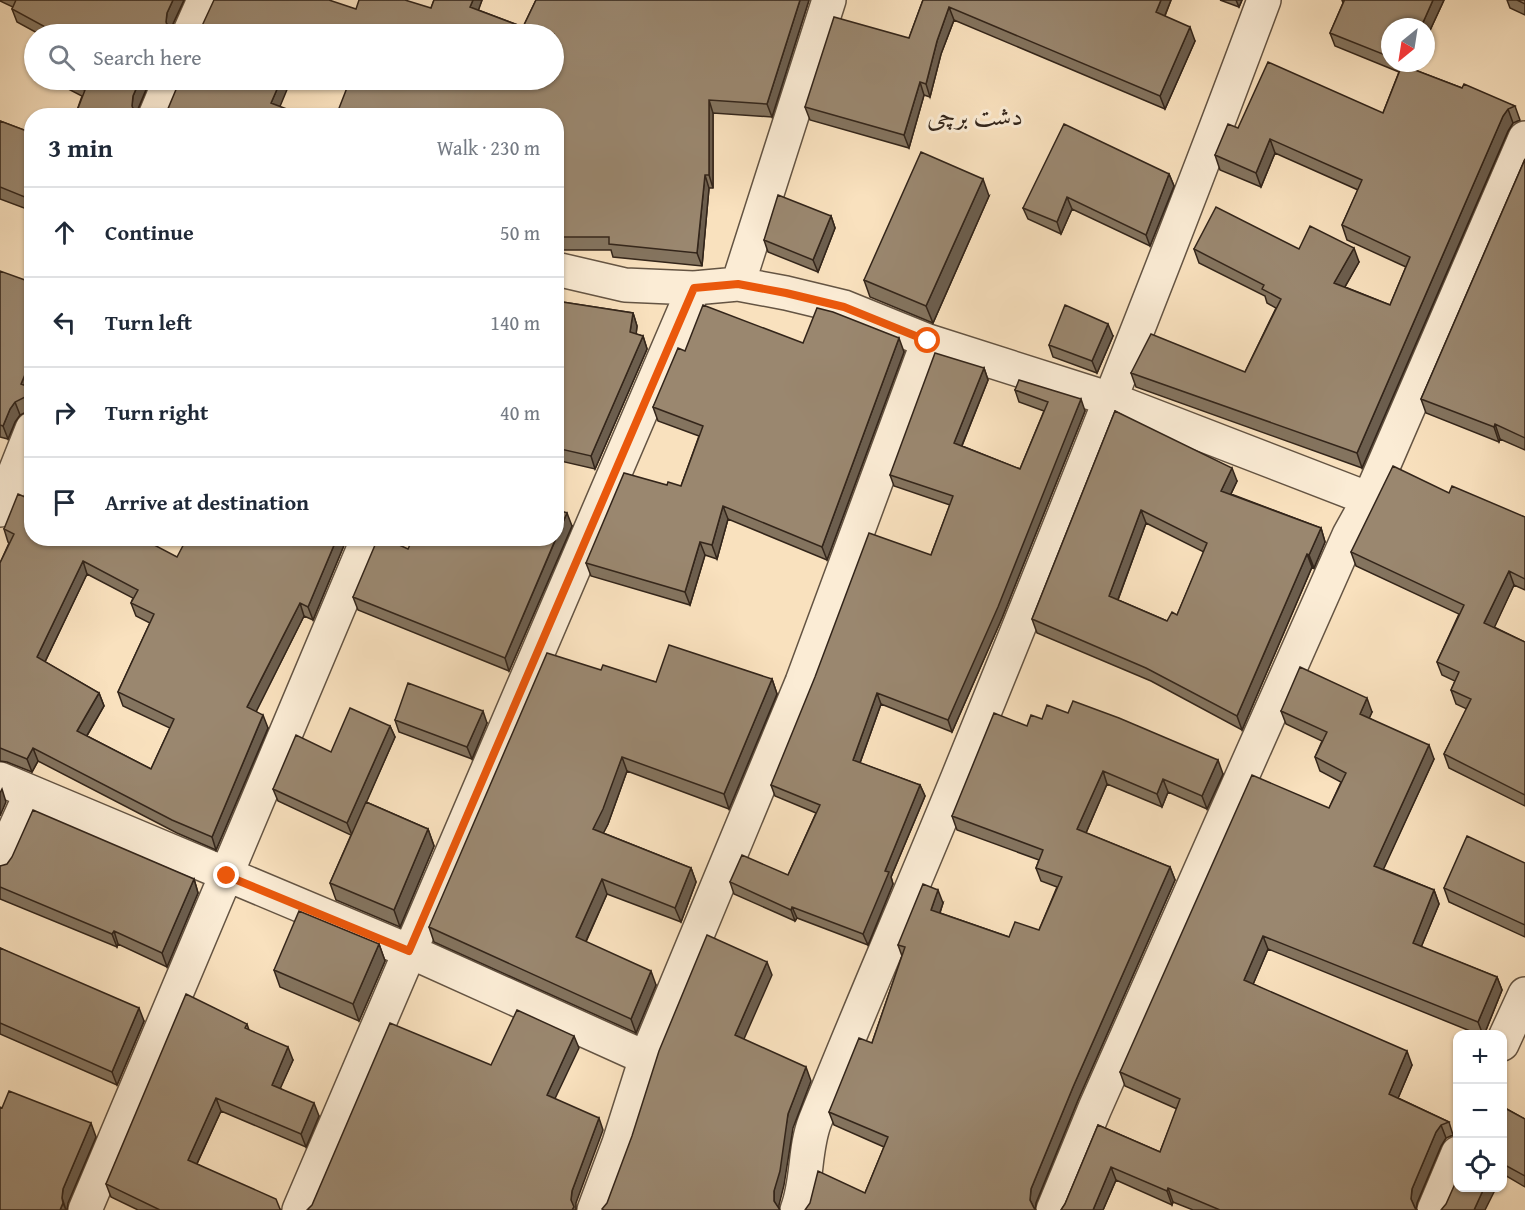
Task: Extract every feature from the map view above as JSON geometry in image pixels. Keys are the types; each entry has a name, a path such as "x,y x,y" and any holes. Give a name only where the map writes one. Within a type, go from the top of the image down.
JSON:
{"street":[{"path":"193,24 204,0"},
{"path":"738,284 829,0"},
{"path":"797,1210 802,1197 813,1126 958,778 1110,399 1204,162 1264,0"},
{"path":"158,108 166,90"},
{"path":"1053,1210 1095,1108 1348,535 1369,499 1525,138"},
{"path":"564,271 625,285 694,288 738,284 844,307 928,341 1110,399 1369,499"},
{"path":"299,1210 694,288"},
{"path":"594,1210 619,1143 646,1058 802,682 928,341"},
{"path":"0,510 24,449"},
{"path":"85,1210 365,546"},
{"path":"0,779 409,951 646,1058"},
{"path":"0,862 31,793"},
{"path":"1507,1035 1525,994"},
{"path":"1434,1210 1453,1165"}],"building":[{"path":"16,0 173,0 167,13 167,24 40,24 12,9"},
{"path":"214,0 329,0 356,9 359,0 405,0 431,8 434,0 473,0 470,7 515,24 203,24"},
{"path":"536,0 800,0 767,104 709,100 709,175 705,175 697,253 609,244 609,237 564,237 564,108 339,108 346,90 564,90 564,24 524,24"},
{"path":"923,0 1161,0 1156,12 1190,27 1160,96 949,7 926,84 920,82 904,135 805,107 834,17 909,38"},
{"path":"1342,0 1433,0 1425,18 1381,18 1381,53 1330,33 1344,1"},
{"path":"1268,62 1383,113 1399,72 1420,72 1462,88 1464,84 1515,106 1508,109 1503,116 1357,453 1131,373 1151,334 1245,372 1281,299 1262,289 1264,285 1194,249 1216,207 1299,249 1310,226 1354,248 1334,283 1390,305 1410,257 1342,225 1362,180 1270,139 1256,173 1215,155 1228,124 1238,128"},
{"path":"85,90 136,90 133,108 78,108"},
{"path":"176,90 277,90 271,103 284,108 168,108"},
{"path":"0,121 24,130 24,197 0,187"},
{"path":"1064,124 1169,174 1146,235 1067,197 1057,222 1023,208"},
{"path":"921,152 983,179 926,306 864,280"},
{"path":"1525,159 1525,438 1495,424 1494,427 1421,399"},
{"path":"778,195 831,216 813,260 764,240"},
{"path":"0,271 24,280 24,377 21,384 24,385 24,398 15,402 3,426 0,425"},
{"path":"564,302 633,313 630,332 643,336 591,456 564,450"},
{"path":"703,305 803,343 817,308 899,338 822,547 723,506 712,545 700,542 685,592 586,563 624,473 667,485 668,482 681,486 703,426 653,407 678,348 685,351"},
{"path":"1065,305 1108,324 1092,361 1049,345"},
{"path":"935,353 984,368 954,443 1020,469 1048,402 1015,390 1019,380 1081,399 998,607 948,720 877,693 853,760 920,785 885,871 889,872 863,934 792,907 791,910 730,882 742,855 788,875 820,805 771,785 815,677 869,533 931,555 953,496 890,475"},
{"path":"1115,411 1232,468 1221,491 1321,528 1309,555 1307,554 1237,716 1146,668 1032,619","holes":["1141,510 1207,543 1177,615 1172,612 1167,621 1109,596"]},
{"path":"1393,466 1449,493 1452,486 1525,517 1525,579 1509,571 1484,623 1525,642 1525,795 1444,754 1471,699 1451,690 1459,672 1437,662 1464,605 1351,552"},
{"path":"18,494 24,497 24,546 156,546 177,557 183,546 334,546 308,607 300,603 247,707 263,715 212,837 172,820 33,748 27,759 0,748 0,563 14,534 4,529","holes":["83,561 138,590 131,603 154,614 118,692 174,719 151,769 77,731 99,693 37,657"]},
{"path":"375,546 401,546 408,549 409,546 553,546 505,658 353,597"},
{"path":"669,645 772,679 724,794 622,757 603,809 593,829 691,868 675,908 602,879 576,937 651,971 631,1019 429,927 547,653 601,670 603,665 656,682"},
{"path":"1300,667 1367,698 1360,714 1429,745 1374,866 1434,890 1413,943 1497,977 1478,1022 1263,936 1244,980 1407,1051 1389,1094 1449,1122 1441,1125 1436,1132 1412,1189 1411,1199 1417,1210 1220,1210 1111,1167 1093,1210 1061,1210 1098,1125 1160,1152 1180,1099 1120,1072 1252,775 1329,808 1346,773 1315,757 1327,732 1281,711"},
{"path":"408,683 483,711 467,747 395,720"},
{"path":"1073,701 1218,760 1202,796 1163,779 1157,794 1103,771 1077,829 1170,867 1073,1087 1031,1189 1030,1200 1036,1210 805,1210 810,1203 818,1171 865,1193 888,1137 829,1112 859,1038 872,1043 905,947 898,945 923,884 938,890 931,910 1009,937 1015,922 1039,930 1062,877 1036,868 1043,850 952,816 994,713 1027,726 1031,715 1042,719 1047,705 1068,713"},
{"path":"350,708 390,726 347,823 273,789 296,735 331,752"},
{"path":"366,802 428,829 394,910 330,883"},
{"path":"33,810 194,879 162,953 114,931 112,934 0,887 0,866 7,864 12,857"},
{"path":"1467,836 1525,863 1525,925 1444,888"},
{"path":"299,911 379,944 353,1004 274,970"},
{"path":"707,935 767,962 735,1035 806,1067 788,1114 780,1171 774,1191 774,1201 780,1210 604,1210 602,1209 607,1203 632,1136 659,1051"},
{"path":"0,948 139,1008 112,1072 0,1023"},
{"path":"186,994 247,1024 245,1028 288,1047 272,1085 314,1103 301,1134 216,1098 188,1160 276,1199 281,1210 160,1210 106,1184"},
{"path":"517,1010 574,1036 547,1095 599,1118 572,1191 571,1200 574,1207 572,1210 307,1210 312,1205 390,1023 491,1065"},
{"path":"9,1091 91,1123 63,1189 63,1203 60,1210 0,1210 0,1107 2,1108"},
{"path":"1507,1109 1525,1119 1525,1176 1507,1166"},
{"path":"1453,1188 1453,1192 1482,1192 1474,1210 1441,1210"}],"district":[{"name":"دشت برچی","path":"975,116"}],"route":[{"path":"227,876 409,951 694,288 738,284 786,293 844,307 928,341"}]}
